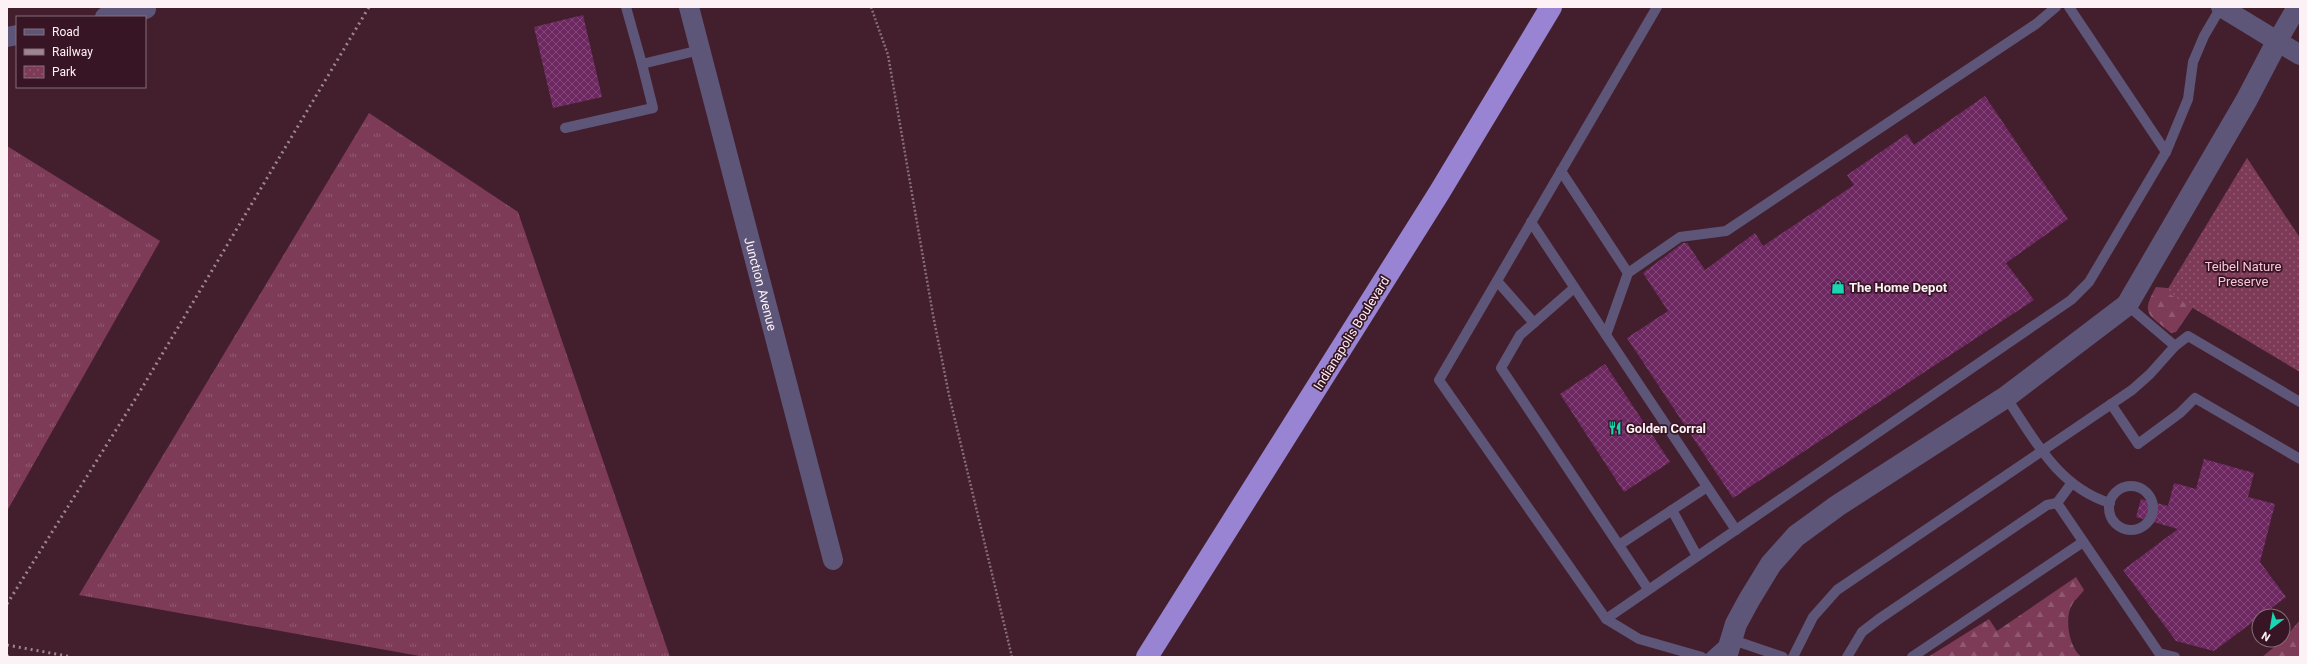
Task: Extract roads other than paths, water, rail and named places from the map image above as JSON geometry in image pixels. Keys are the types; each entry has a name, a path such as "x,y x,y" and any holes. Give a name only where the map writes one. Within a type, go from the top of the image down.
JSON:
{"highway":[{"name":"Indianapolis Boulevard","path":"1147,657 1439,193 1551,7"}],"street":[{"name":"Junction Avenue","path":"689,7 833,560"},
{"path":"2221,7 2278,40 2300,55"},
{"path":"1728,648 1749,600 1771,564 1796,536 1837,506 2006,397 2127,305 2246,101 2297,7"},
{"path":"110,16 146,9"}],"lane":[{"path":"565,128 653,108 626,7"},
{"path":"1658,7 1439,380 1606,619 1639,638 1702,657"},
{"path":"1606,335 1628,273 1680,237 1726,231 2036,24 2056,7"},
{"path":"2069,7 2166,152"},
{"path":"1606,619 2071,300 2089,282 2166,152 2188,99 2194,62 2204,36 2221,7"},
{"path":"642,64 700,50"},
{"path":"1561,171 1628,273"},
{"path":"1531,222 1736,530"},
{"path":"1497,281 1534,323"},
{"path":"1574,288 1520,335 1502,368 1648,589"},
{"path":"2127,305 2176,346"},
{"path":"1793,657 1813,617 1837,590 2111,404 2150,374 2176,346 2188,336 2300,402"},
{"path":"2006,397 2042,450 2071,484 2088,495 2110,503"},
{"path":"2111,404 2138,444 2180,413 2194,398 2300,459"},
{"path":"1847,657 1862,632 2047,505 2057,503 2071,484"},
{"path":"2132,486 2140,488 2150,498 2152,512 2150,519 2140,528 2126,529 2115,522 2111,516 2110,503 2118,490 2132,486"},
{"path":"1619,545 1707,487"},
{"path":"2057,503 2159,653 2175,657"},
{"path":"1672,510 1697,556"},
{"path":"1912,657 2083,542"},
{"path":"1710,657 1728,648 1783,657"}],"railway":[{"path":"7,604 136,398 369,7"},
{"path":"7,645 72,657"},
{"path":"7,656 13,657"}],"place":[{"name":"The Home Depot","path":"1838,287"},
{"name":"Golden Corral","path":"1615,428"}],"park label":[{"name":"Teibel Nature Preserve","path":"2243,274"}]}
